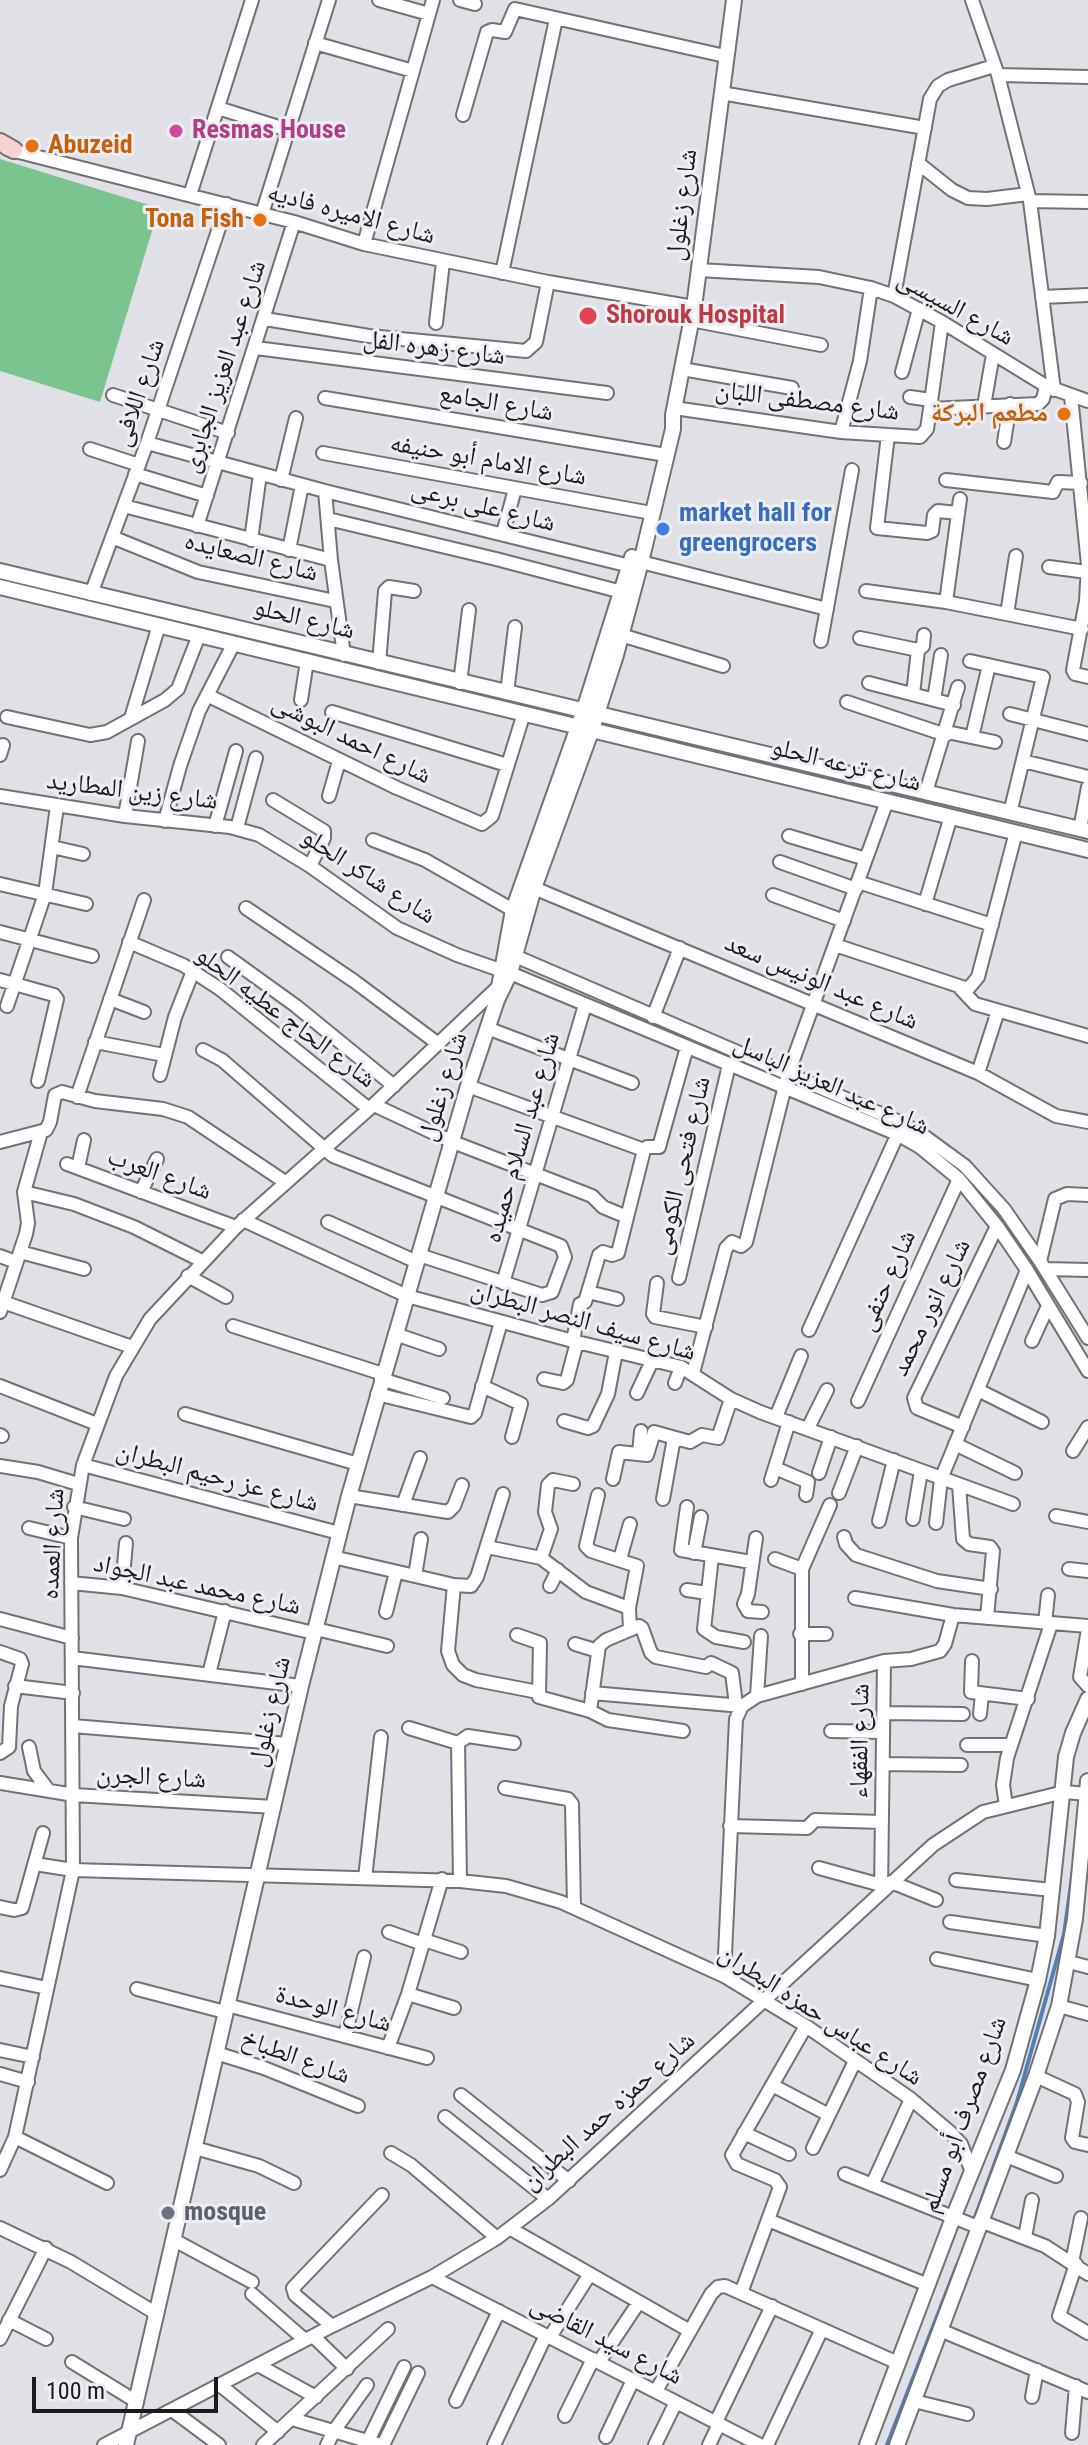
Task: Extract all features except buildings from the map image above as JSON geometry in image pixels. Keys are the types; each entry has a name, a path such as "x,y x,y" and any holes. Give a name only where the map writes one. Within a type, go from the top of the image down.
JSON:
{"street":[{"path":"190,195 252,0"},
{"path":"262,214 329,0"},
{"path":"379,0 429,14"},
{"path":"364,244 433,0"},
{"path":"460,0 475,4"},
{"name":"شارع زغلول","path":"591,711 621,635 646,512 682,369 699,270 734,0"},
{"path":"972,0 996,70 1029,197 1050,388"},
{"path":"463,115 487,32 506,31 515,9 725,56"},
{"path":"502,273 556,19"},
{"path":"315,43 413,71"},
{"path":"894,296 930,99 938,86 948,80 996,70 1088,77"},
{"path":"721,93 925,128"},
{"path":"218,108 288,130"},
{"name":"شارع الاميره فاديه","path":"5,146 294,222 364,244 548,282 821,345"},
{"path":"918,163 952,190 968,198 1029,197 1088,202"},
{"name":"شارع اللافى","path":"91,594 147,443 227,204"},
{"name":"شارع عبد العزيز الجابرى","path":"197,526 294,222"},
{"path":"436,323 443,262"},
{"name":"شارع السيسى","path":"699,270 819,277 871,288 919,309 1050,388 1088,401"},
{"path":"265,319 369,336 526,351 536,342 548,282"},
{"path":"841,432 860,361 871,288"},
{"path":"1042,297 1088,295"},
{"path":"902,372 919,309"},
{"path":"910,397 930,405 942,322"},
{"name":"شارع زهره الفل","path":"256,348 607,393"},
{"path":"984,406 993,354"},
{"path":"682,369 792,388"},
{"name":"شارع مصطفى اللبان","path":"673,411 841,432 923,436 930,405 1038,404 1050,388"},
{"path":"113,395 228,433"},
{"path":"1071,396 1083,459 1081,483 1088,565 1082,653 1074,673 1088,677"},
{"name":"شارع الجامع","path":"325,398 660,454"},
{"path":"1004,442 1010,404"},
{"name":"شارع زغلول","path":"128,2438 339,1533 468,1086 502,983 515,956 591,711 622,592 635,564 673,429 673,411"},
{"path":"281,480 296,418"},
{"path":"888,435 876,526 879,529 927,533 933,528 936,513 959,506 946,602"},
{"name":"شارع على برعى","path":"147,443 325,491 827,609"},
{"path":"90,449 207,496"},
{"name":"شارع الامام أبو حنيفه","path":"323,453 646,512"},
{"path":"821,641 852,470"},
{"path":"251,540 260,474"},
{"path":"946,480 1053,492 1058,482 1081,483"},
{"path":"289,550 302,485"},
{"path":"503,533 515,489"},
{"path":"325,491 335,601 344,655"},
{"path":"124,506 331,560"},
{"path":"328,519 622,592"},
{"name":"شارع الصعايده","path":"112,537 198,572 335,601"},
{"path":"1007,614 1016,556"},
{"path":"1049,567 1087,572"},
{"name":"شارع الحلو","path":"0,571 460,683 524,713 586,728"},
{"name":"شارع الحلو","path":"0,587 307,661 486,696 507,693 591,711"},
{"path":"379,663 385,591 389,587 414,591"},
{"path":"866,591 946,602 1082,629"},
{"path":"460,683 469,610"},
{"path":"131,718 159,625"},
{"path":"507,693 515,627"},
{"path":"7,717 90,735 107,732 165,700 178,689 199,635"},
{"path":"621,635 723,666"},
{"path":"913,694 918,650 923,646 924,635"},
{"path":"860,638 918,650"},
{"path":"165,821 189,738 234,643"},
{"path":"934,700 941,655"},
{"path":"301,700 307,661"},
{"path":"970,661 1043,677 1010,813"},
{"path":"972,737 989,665"},
{"path":"869,683 954,705"},
{"path":"926,792 958,687"},
{"name":"شارع احمد البوشى","path":"207,695 339,761 477,823 487,823 492,816 507,765"},
{"path":"847,702 946,734 995,742"},
{"name":"شارع ترعه الحلو","path":"591,711 1084,830"},
{"path":"332,712 507,765 524,713"},
{"path":"1010,714 1088,734"},
{"name":"شارع زغلول","path":"502,983 513,910 586,728"},
{"name":"شارع ترعه الحلو","path":"586,728 1088,850"},
{"path":"125,816 138,741"},
{"path":"215,826 236,751"},
{"path":"237,828 256,758"},
{"path":"329,796 339,761"},
{"path":"1023,761 1088,777"},
{"path":"1084,830 1088,787"},
{"name":"شارع زين المطاريد","path":"0,796 125,816 237,828 259,835"},
{"path":"273,800 324,831 324,838 310,866"},
{"path":"675,1383 687,1370 706,1327 727,1245 732,1242 741,1246 746,1242 788,1074 887,801"},
{"path":"7,1006 45,894 57,806"},
{"path":"925,904 951,816"},
{"path":"835,945 968,989 978,977 1016,832"},
{"name":"شارع شاكر الحلو","path":"259,835 310,866 397,928 457,955 502,983"},
{"path":"789,836 866,859"},
{"path":"373,840 425,860 513,910"},
{"path":"52,847 83,854"},
{"path":"780,862 992,925"},
{"path":"0,884 86,904"},
{"name":"شارع عبد الونيس سعد","path":"534,888 978,1073 1056,1116 1087,1119"},
{"path":"773,895 844,921"},
{"path":"77,1097 144,900"},
{"path":"246,908 354,981 437,1043"},
{"path":"0,932 92,956"},
{"name":"شارع الحاج عطيه الحلو","path":"129,942 193,971 220,989 372,1107 592,1196 603,1207 627,1217"},
{"path":"653,1017 680,948"},
{"name":"شارع عبد العزيز الباسل","path":"515,956 788,1074 900,1129 965,1166 1004,1209 1087,1335"},
{"path":"228,957 296,1006 394,1086"},
{"path":"160,1075 175,1017 193,971"},
{"path":"0,980 54,995 57,1003 38,1081"},
{"name":"شارع عبد العزيز الباسل","path":"502,983 585,1005 785,1088 900,1129 959,1179 997,1226 1088,1371"},
{"name":"شارع العمده","path":"0,2170 15,2137 73,1870 71,1538 83,1465 116,1376 150,1319 202,1261 285,1182 372,1107 502,983"},
{"path":"960,988 969,1000 998,1011 1088,1036"},
{"path":"110,999 144,1012"},
{"name":"شارع عبد السلام حميده","path":"503,1283 585,1005"},
{"path":"978,1073 998,1011"},
{"path":"487,1028 632,1083"},
{"path":"95,1042 164,1055"},
{"path":"544,1379 563,1383 567,1380 580,1304 585,1302 600,1254 617,1255 644,1150 659,1147 687,1047"},
{"path":"203,1050 222,1060 324,1149 343,1161 561,1246 565,1257 552,1292 542,1295 418,1258 328,1222"},
{"name":"شارع فتحى الكومى","path":"679,1278 729,1065"},
{"path":"468,1086 644,1150"},
{"path":"0,1142 41,1132 49,1127 55,1095 62,1092 112,1104 163,1109 188,1117 285,1182"},
{"path":"809,1330 900,1129"},
{"path":"41,1132 24,1192 28,1223 2,1307 132,1347"},
{"name":"شارع العرب","path":"84,1140 73,1166 240,1224 407,1296"},
{"path":"141,1192 157,1159"},
{"name":"شارع حنفى","path":"858,1401 959,1179"},
{"path":"24,1192 67,1201 98,1213 202,1261"},
{"path":"1088,1195 1067,1194 1055,1199 1043,1265 1088,1270"},
{"name":"شارع انور محمد","path":"963,1427 917,1408 914,1398 997,1226"},
{"path":"0,1256 84,1269"},
{"path":"936,1523 941,1479 1027,1270"},
{"path":"188,1276 226,1297"},
{"path":"657,1283 655,1317 706,1327"},
{"path":"588,1292 617,1299"},
{"name":"شارع سيف النصر البطران","path":"407,1296 687,1370 731,1399 1013,1504"},
{"path":"1032,1341 1048,1306"},
{"path":"377,1394 469,1417 475,1413 501,1322"},
{"path":"233,1326 443,1398"},
{"path":"395,1334 439,1349"},
{"path":"564,1421 588,1428 593,1426 608,1394 616,1352"},
{"path":"776,1417 801,1356"},
{"path":"637,1393 652,1361"},
{"path":"0,1386 97,1424"},
{"path":"482,1386 521,1404 512,1437"},
{"path":"808,1428 827,1390"},
{"path":"978,1390 1042,1422"},
{"path":"613,1479 619,1452 647,1454 654,1432 690,1442 702,1435 718,1438 731,1399"},
{"path":"185,1414 358,1464"},
{"path":"789,1422 773,1474 808,1482 806,1495"},
{"path":"1073,1451 1088,1427"},
{"path":"639,1454 641,1431"},
{"path":"819,1473 831,1437"},
{"path":"663,1499 674,1438"},
{"path":"955,1444 1015,1473"},
{"path":"839,1493 857,1446"},
{"path":"403,1505 420,1458"},
{"path":"879,1521 894,1460"},
{"name":"شارع عز رحيم البطران","path":"83,1465 339,1533"},
{"path":"0,1466 38,1472 78,1484"},
{"path":"913,1519 921,1471"},
{"path":"541,1558 551,1529 545,1512 548,1485 553,1480 573,1484"},
{"path":"349,1496 448,1512 454,1506 462,1485"},
{"path":"959,1485 963,1539 969,1544 990,1547 993,1555 987,1618"},
{"path":"532,1492 547,1496"},
{"path":"333,1557 466,1587 475,1582 503,1494"},
{"path":"598,1495 586,1546 591,1551 637,1566 629,1608 630,1630"},
{"path":"802,1684 802,1569 830,1505"},
{"path":"74,1507 124,1519"},
{"path":"687,1507 680,1547 683,1552 751,1562"},
{"path":"1056,1516 1088,1522"},
{"path":"694,1553 701,1517"},
{"path":"620,1559 630,1524"},
{"path":"29,1528 71,1538"},
{"path":"844,1537 856,1555 937,1581 991,1589"},
{"path":"756,1538 744,1604 748,1611 762,1612"},
{"path":"415,1576 421,1539"},
{"path":"122,1588 126,1543"},
{"path":"487,1547 541,1558 586,1592 629,1608"},
{"path":"712,1556 704,1629 716,1637 744,1642"},
{"path":"775,1559 802,1569"},
{"path":"1069,1569 1088,1571"},
{"path":"550,1586 558,1570"},
{"path":"386,1612 396,1572"},
{"name":"شارع محمد عبد الجواد","path":"71,1583 122,1588 387,1646"},
{"path":"454,1585 448,1651 453,1665 463,1675 476,1680 538,1692"},
{"path":"687,1590 707,1593"},
{"path":"1006,1806 1004,1771 1028,1699 1048,1623 1048,1595"},
{"path":"855,1598 953,1615 1088,1628 1080,1677 1088,1686"},
{"path":"209,1674 225,1611"},
{"name":"شارع الفقهاء","path":"592,1693 746,1702 884,1661 911,1659 940,1651 953,1615"},
{"path":"0,1619 72,1638"},
{"path":"590,1711 602,1642 639,1626 651,1653 656,1657 706,1667 711,1663 716,1637"},
{"path":"800,1634 826,1634"},
{"path":"517,1635 540,1643 538,1692 542,1699 590,1711 608,1720 683,1731"},
{"path":"724,1976 736,1719 746,1702 761,1636"},
{"path":"575,1644 598,1651"},
{"path":"0,1652 21,1661 6,1747 32,1747 34,1771 49,1791"},
{"path":"72,1658 301,1686"},
{"name":"شارع الفقهاء","path":"884,1661 884,1886"},
{"path":"972,1661 970,1691 1028,1699"},
{"path":"711,1663 732,1673 746,1702"},
{"path":"15,1686 73,1693"},
{"path":"567,1705 569,1690"},
{"path":"980,1714 982,1694"},
{"name":"شارع مصرف أبو مسلم","path":"867,2445 1013,2070 1047,1936 1066,1757 1088,1699"},
{"path":"884,1713 963,1714"},
{"path":"73,1726 288,1744"},
{"path":"409,1728 458,1743"},
{"path":"831,1731 883,1732"},
{"path":"458,1743 468,1736 514,1743"},
{"path":"365,1878 381,1737"},
{"path":"458,1743 460,1881"},
{"path":"967,1745 1011,1745"},
{"path":"883,1764 961,1765"},
{"path":"0,1783 74,1795"},
{"path":"505,1788 562,1798 572,1804 574,1907"},
{"name":"شارع مصرف أبو مسلم","path":"902,2441 1059,2006 1082,1919 1087,1789"},
{"name":"شارع حمزه حمد البطران","path":"104,2445 128,2438 172,2410 432,2277 511,2229 569,2181 884,1886 957,1828 983,1812 1087,1789"},
{"name":"شارع الجرن","path":"74,1795 274,1807"},
{"name":"شارع الفقهاء","path":"730,1826 807,1828 814,1820 882,1822"},
{"path":"0,1907 19,1910 24,1904 43,1833"},
{"name":"شارع عباس حمزه البطران","path":"35,1864 73,1870 442,1879 506,1886 574,1907 724,1976 806,2026 911,2099 961,2144 972,2172"},
{"path":"819,1868 936,1900"},
{"path":"388,2048 408,1994 442,1879"},
{"path":"956,1880 1052,1890"},
{"path":"950,1922 1047,1936"},
{"path":"389,1932 461,1952"},
{"path":"345,2036 364,1957"},
{"path":"937,1959 1038,1980"},
{"path":"1069,1962 1088,1967"},
{"path":"0,1978 47,1988"},
{"name":"شارع الوحدة","path":"137,1989 345,2036 427,2058"},
{"path":"408,1994 454,2008"},
{"path":"1059,2006 1088,2014"},
{"path":"741,2293 779,2192 779,2183 737,2164 733,2160 734,2150 806,2026"},
{"path":"0,2050 33,2057"},
{"name":"شارع الطباخ","path":"216,2053 264,2068 358,2106"},
{"path":"813,2148 855,2061"},
{"path":"0,2074 28,2082"},
{"path":"1036,2076 1075,2094 1078,2102 1072,2138 1075,2142 1088,2145"},
{"path":"772,2085 829,2115"},
{"path":"461,2095 569,2181"},
{"path":"872,2185 911,2099"},
{"path":"445,2117 548,2199"},
{"path":"1074,2119 1088,2122"},
{"path":"744,2133 789,2154"},
{"path":"15,2137 107,2183"},
{"path":"195,2148 259,2166 294,2183"},
{"path":"980,2151 1056,2176"},
{"path":"391,2153 411,2165 497,2238"},
{"path":"845,2174 953,2218 1025,2237 1088,2274"},
{"path":"332,2326 295,2295 295,2284 382,2195"},
{"path":"1025,2237 1032,2200"},
{"path":"1081,2218 1074,2263 1059,2316 1088,2333"},
{"path":"768,2220 928,2285"},
{"path":"0,2228 46,2248 157,2314"},
{"path":"511,2229 690,2331"},
{"path":"174,2240 252,2288 347,2369"},
{"path":"0,2339 46,2248"},
{"path":"494,2445 548,2336 590,2274"},
{"name":"شارع سيد القاضى","path":"432,2277 760,2445"},
{"path":"656,2391 711,2294 718,2287 725,2286 898,2363"},
{"path":"565,2416 596,2361 639,2302"},
{"path":"709,2445 772,2306"},
{"path":"456,2401 499,2311"},
{"path":"9,2320 46,2339"},
{"path":"263,2445 388,2329"},
{"path":"767,2445 822,2329"},
{"path":"940,2330 1082,2389 1072,2433"},
{"path":"72,2362 137,2402"},
{"path":"258,2365 316,2397"},
{"path":"377,2444 404,2367"},
{"path":"1032,2397 1037,2370"},
{"path":"377,2444 418,2373"},
{"path":"606,2437 633,2380"},
{"path":"220,2385 278,2432"},
{"path":"327,2445 367,2385"},
{"path":"914,2401 967,2414"},
{"path":"655,2445 676,2402"},
{"path":"172,2410 219,2445"},
{"path":"292,2419 377,2444"}],"green space":[{"path":"0,159 159,208 100,402 0,371"}],"waterway":[{"path":"973,2223 1017,2102 1064,1934 1073,1870"},
{"path":"887,2445 957,2265"}],"place":[{"name":"Resmas House","path":"176,131"},
{"name":"Abuzeid","path":"32,146"},
{"name":"Tona Fish","path":"260,220"},
{"name":"Shorouk Hospital","path":"588,316"},
{"name":"مطعم البركة","path":"1064,414"},
{"name":"market hall for greengrocers","path":"663,529"},
{"name":"mosque","path":"168,2213"}]}
